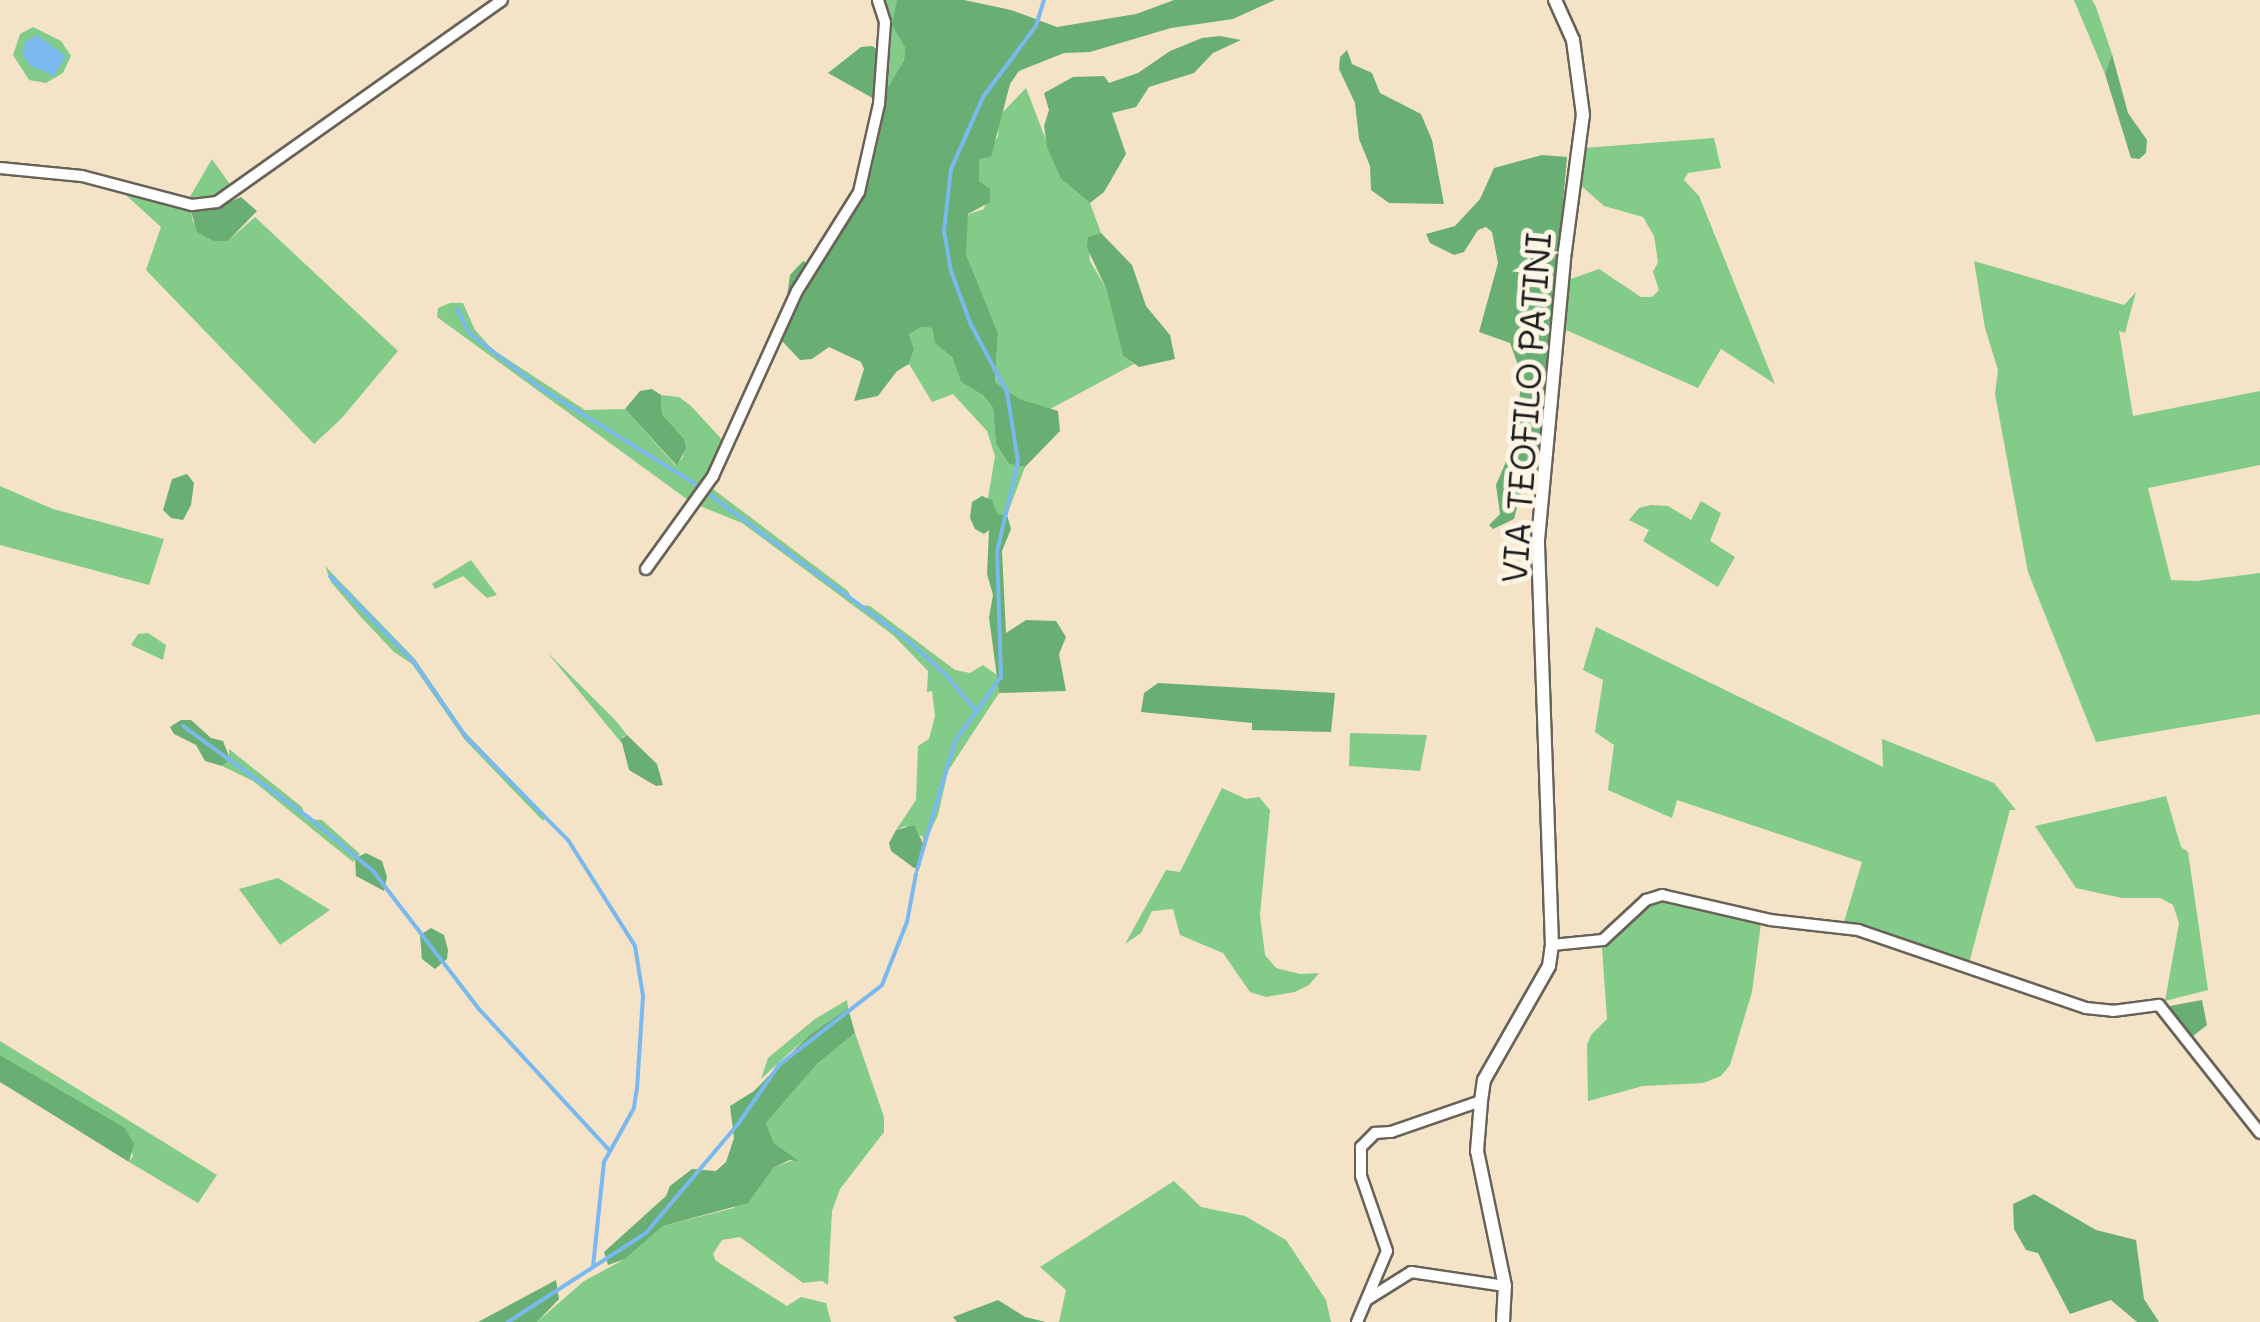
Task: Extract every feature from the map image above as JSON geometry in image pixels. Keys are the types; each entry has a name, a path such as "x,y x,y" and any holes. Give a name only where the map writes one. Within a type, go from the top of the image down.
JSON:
{"street":[{"path":"0,168 82,176 192,205 217,202 502,0"},
{"path":"646,569 713,476 797,292 859,192 879,104 885,22 878,0"},
{"name":"VIA TEOFILO PATINI","path":"1481,1101 1484,1080 1549,966 1552,945 1538,540 1565,251 1583,116 1573,40 1555,0"},
{"path":"1552,945 1603,940 1646,900 1662,895 1770,920 1858,930 2086,1008 2113,1011 2159,1005 2260,1133"},
{"path":"1357,1322 1387,1251 1361,1176 1361,1147 1375,1133 1390,1132 1481,1101 1477,1151 1505,1286 1503,1322"},
{"path":"1368,1299 1411,1272 1505,1286"}],"green space":[{"path":"883,0 897,0 905,47 904,60 884,94 891,43"},
{"path":"897,0 964,0 1011,10 1057,27 1136,14 1174,0 1275,0 1233,19 1171,28 1090,52 1064,53 1019,71 1010,84 991,157 979,159 979,181 990,189 990,202 968,214 966,254 998,333 995,382 1020,399 1058,411 1060,431 1025,467 1009,464 996,444 993,408 984,396 961,382 952,357 935,343 932,328 922,327 909,334 914,349 909,364 897,371 878,396 854,401 864,369 861,362 829,347 812,359 800,360 780,339 796,304 787,296 790,275 803,261 817,268 864,192 872,168 884,94 904,60 905,47 892,25"},
{"path":"2074,0 2092,0 2096,7 2112,54 2105,74"},
{"path":"33,27 61,41 71,56 63,73 46,83 29,80 13,55 20,34"},
{"path":"1202,38 1241,40 1213,53 1194,73 1149,87 1136,107 1112,113 1126,154 1104,192 1090,203 1061,179 1047,147 1044,126 1049,110 1044,93 1073,77 1104,76 1109,83 1138,73 1170,51"},
{"path":"872,46 880,51 876,100 828,73 861,47"},
{"path":"1347,50 1352,64 1372,73 1380,93 1421,114 1432,140 1444,204 1389,203 1371,190 1370,166 1359,139 1355,103 1339,69 1340,57"},
{"path":"2112,54 2128,113 2147,140 2146,153 2139,159 2131,158 2105,74"},
{"path":"1026,88 1061,179 1090,203 1101,233 1088,238 1090,261 1106,288 1123,356 1134,364 1050,409 1020,399 995,382 998,333 966,254 965,222 969,214 984,209 989,189 979,181 979,159 998,137 999,116"},
{"path":"1714,138 1721,168 1688,173 1684,180 1699,196 1775,384 1721,349 1698,388 1566,330 1568,280 1599,269 1641,297 1652,297 1659,290 1653,272 1658,262 1654,236 1643,217 1604,206 1578,183 1584,148"},
{"path":"1542,155 1567,157 1540,470 1531,468 1526,474 1514,519 1493,529 1489,525 1500,514 1496,485 1514,443 1522,376 1510,343 1479,332 1498,263 1492,232 1486,227 1478,230 1464,252 1454,255 1430,243 1426,234 1455,226 1480,199 1494,168"},
{"path":"212,159 234,190 211,202 187,202"},
{"path":"117,187 191,211 193,222 228,241 255,217 398,351 341,419 314,444 146,270 161,227"},
{"path":"241,197 257,211 228,241 214,241 197,232 191,211 210,210"},
{"path":"1101,233 1132,265 1146,306 1170,335 1175,359 1139,367 1123,356 1106,288 1087,248 1088,237"},
{"path":"1974,261 2124,305 2136,292 2125,333 2119,331 2133,416 2260,391 2260,465 2148,488 2171,580 2197,581 2260,573 2260,714 2096,742 2028,572 1995,394 1998,370 1985,328"},
{"path":"463,303 475,330 492,349 585,410 625,409 676,466 683,457 684,439 662,414 661,395 679,397 726,444 702,485 688,500 437,317 438,308"},
{"path":"922,327 932,328 935,342 952,357 961,382 984,396 993,408 996,444 1009,464 1025,467 1007,515 996,514 988,498 995,456 987,431 953,394 932,402 909,364 914,349 909,334"},
{"path":"652,389 661,395 662,414 684,439 686,448 677,466 625,409 640,391"},
{"path":"187,474 194,483 191,505 183,520 171,518 163,510 172,479"},
{"path":"0,486 53,509 164,539 149,585 0,545"},
{"path":"713,489 848,591 854,604 870,606 955,670 970,673 983,665 997,675 999,693 948,771 938,815 924,845 923,837 905,826 896,830 916,800 918,746 929,739 935,716 932,691 927,692 928,671 893,635 742,523 700,506"},
{"path":"982,496 992,500 997,514 1007,515 1011,529 1002,551 1006,633 1026,620 1056,621 1066,637 1059,654 1066,691 999,693 989,617 993,595 987,574 989,530 984,534 975,529 970,518 972,502"},
{"path":"1701,501 1721,513 1710,541 1735,557 1718,587 1643,541 1649,530 1629,520 1639,508 1651,505 1668,506 1691,520"},
{"path":"471,560 497,595 487,598 463,576 435,589 432,584"},
{"path":"325,566 415,659 464,731 546,816 543,821 465,740 412,664 394,652 360,616 331,582"},
{"path":"1596,627 1883,767 1882,739 1994,783 2016,810 2010,810 1968,967 1843,925 1862,862 1677,800 1672,818 1608,790 1614,745 1595,732 1603,680 1583,670"},
{"path":"148,633 166,645 163,660 131,645 138,634"},
{"path":"547,652 616,721 627,735 622,737 624,746"},
{"path":"1158,683 1335,693 1331,732 1252,730 1252,723 1141,712 1144,693"},
{"path":"181,720 191,720 211,738 223,741 230,759 222,766 205,761 196,745 174,734 170,727"},
{"path":"1350,733 1427,735 1420,771 1349,766"},
{"path":"627,735 657,764 663,785 656,786 629,770 621,739"},
{"path":"229,749 302,807 306,819 322,820 360,854 353,862 253,781 222,766 229,759"},
{"path":"1222,788 1246,799 1259,797 1270,810 1260,915 1265,955 1276,968 1300,974 1319,973 1309,985 1295,992 1266,997 1250,992 1223,953 1180,935 1173,909 1152,911 1141,933 1125,944 1166,870 1180,872"},
{"path":"2166,796 2181,847 2188,852 2208,990 2165,1001 2179,923 2173,905 2160,898 2122,898 2076,888 2035,826"},
{"path":"914,825 924,845 920,867 914,868 891,851 889,843 896,830"},
{"path":"366,853 382,861 387,877 384,891 356,876 355,858"},
{"path":"278,878 330,910 280,945 239,889"},
{"path":"1659,898 1761,923 1752,992 1730,1065 1721,1076 1703,1083 1643,1086 1588,1101 1587,1045 1607,1019 1602,948 1635,910"},
{"path":"431,928 444,935 448,950 447,959 435,969 422,959 420,935"},
{"path":"847,1000 848,1008 808,1036 761,1079 768,1058 815,1019"},
{"path":"2202,1000 2207,1025 2188,1040 2164,1007"},
{"path":"848,1008 855,1033 817,1064 766,1123 774,1143 799,1161 790,1160 773,1168 748,1203 663,1226 625,1259 608,1265 604,1252 666,1196 670,1186 692,1169 716,1171 726,1162 734,1138 730,1106 754,1091 808,1036"},
{"path":"855,1033 884,1117 884,1132 840,1189 832,1211 828,1285 822,1281 803,1283 740,1237 722,1240 713,1254 716,1261 787,1306 801,1297 826,1303 831,1322 537,1322 584,1281 625,1259 663,1226 734,1208 773,1168 796,1159 774,1143 766,1123 817,1064"},
{"path":"0,1041 217,1175 198,1203 129,1162 133,1156 124,1127 0,1055"},
{"path":"0,1055 124,1127 134,1144 129,1162 0,1082"},
{"path":"1174,1181 1201,1207 1245,1216 1286,1240 1326,1300 1331,1322 1059,1322 1066,1290 1040,1267"},
{"path":"2034,1194 2096,1230 2136,1240 2144,1299 2159,1322 2137,1322 2111,1300 2070,1314 2038,1253 2026,1250 2014,1229 2013,1204"},
{"path":"556,1280 559,1299 537,1322 478,1322"},
{"path":"998,1300 1025,1317 1046,1322 957,1322 953,1317"}],"water":[{"path":"37,35 66,56 54,76 31,66 22,54 26,41"}],"waterway":[{"path":"917,870 955,741 1001,677 997,552 1018,461 1007,392 971,325 951,271 944,231 951,169 983,97 1036,26 1044,0"},
{"path":"457,309 469,333 539,387 700,487"},
{"path":"710,495 905,638 945,674 977,712"},
{"path":"330,576 414,662 466,737 568,840 635,946 643,996 637,1088 634,1108 604,1162 593,1266"},
{"path":"183,726 308,817 373,871 479,1009 609,1150"},
{"path":"508,1322 646,1233 738,1124 779,1065 882,985 907,922 916,874"}]}
